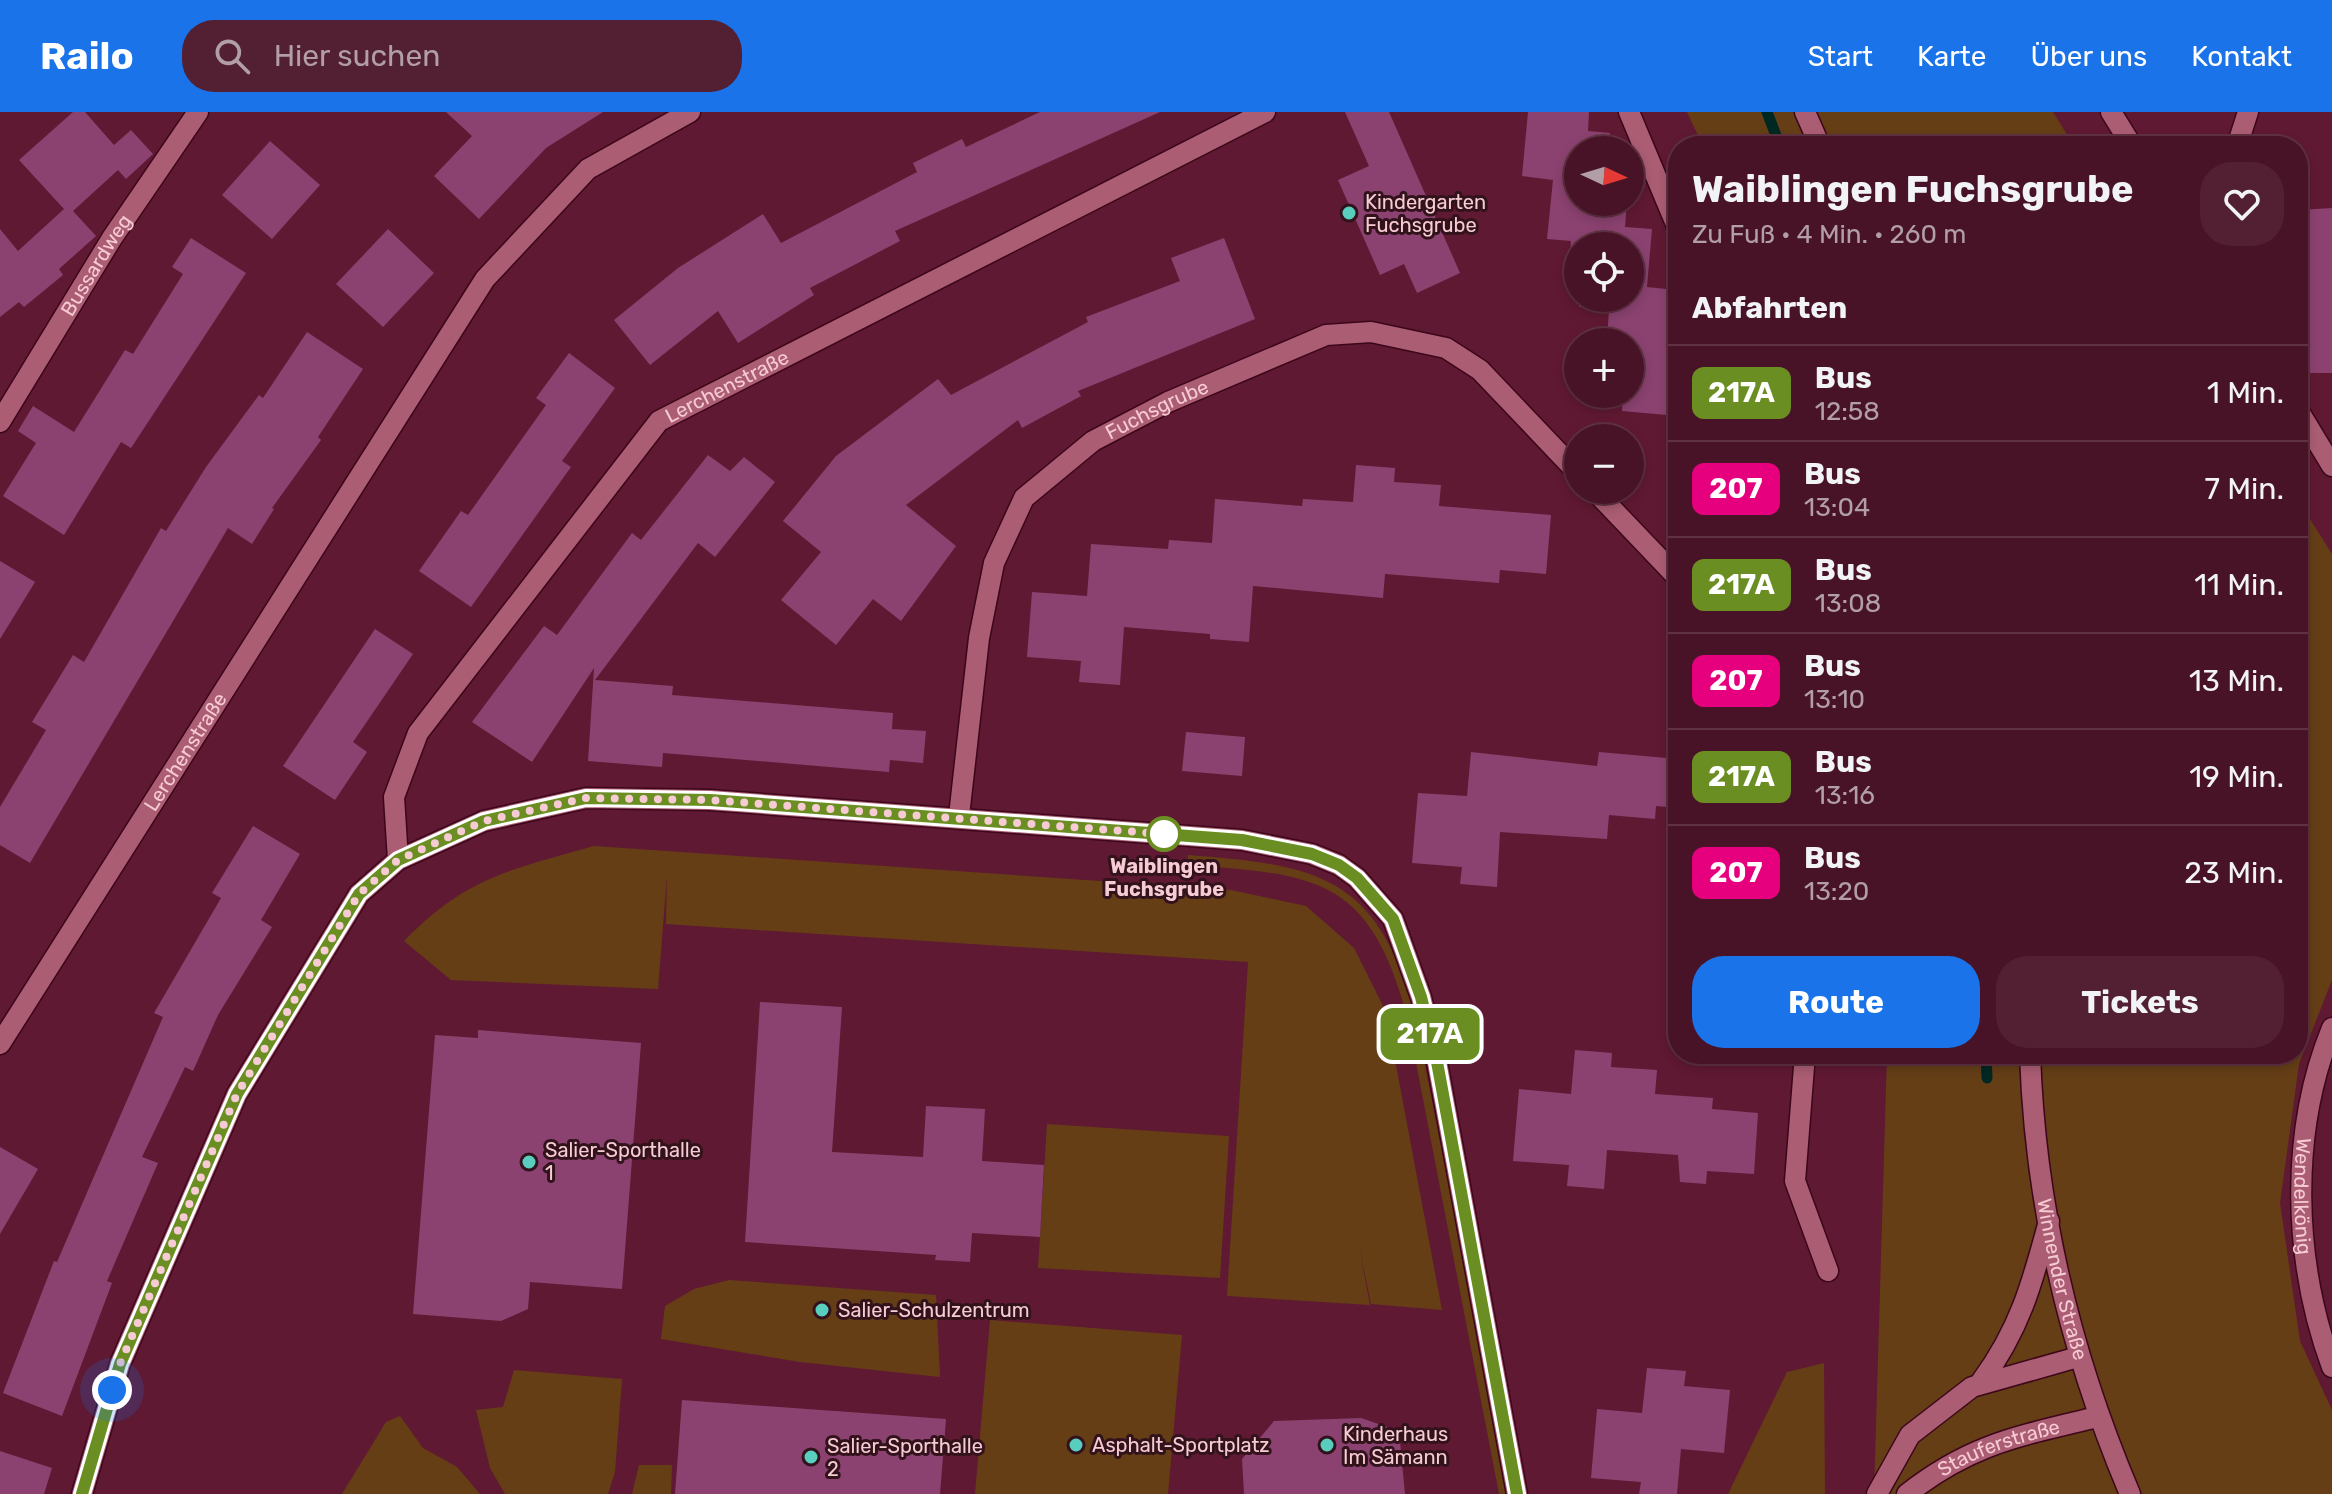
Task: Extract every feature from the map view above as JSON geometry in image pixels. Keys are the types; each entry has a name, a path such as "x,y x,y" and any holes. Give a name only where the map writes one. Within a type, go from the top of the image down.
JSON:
{"street":[{"name":"Bussardweg","path":"0,422 112,238 198,112"},
{"name":"Lerchenstraße","path":"0,1044 485,279 588,169 690,112"},
{"name":"Lerchenstraße","path":"398,860 394,797 418,733 659,421 1265,112"},
{"path":"1629,112 1668,205"},
{"path":"1805,112 1816,136"},
{"path":"2111,112 2126,136"},
{"path":"2240,136 2248,112"},
{"name":"Fuchsgrube","path":"959,816 979,638 994,563 1024,498 1093,441 1168,402 1326,335 1371,332 1446,348 1480,370 1564,458"},
{"path":"2308,426 2332,466"},
{"path":"1607,504 1668,568"},
{"path":"82,1494 120,1364 237,1094 359,894 398,860 484,821 586,798 710,800 959,816 1242,840 1312,854 1339,865 1357,878 1393,919 1421,997 1437,1062 1517,1494"},
{"name":"Wendelkönig","path":"2332,1028 2316,1067 2302,1141 2308,1275 2319,1331 2332,1367"},
{"path":"1804,1064 1795,1181 1828,1271"},
{"name":"Winnender Straße","path":"2030,1064 2031,1092 2049,1221 2078,1357 2097,1417 2130,1494"},
{"path":"1877,1494 1910,1435 1981,1382 2007,1347 2049,1221"},
{"path":"1981,1382 2078,1357"},
{"name":"Stauferstraße","path":"1907,1494 1937,1471 1991,1443 2097,1417"}],"shaded area":[{"path":"1687,112 2053,112 2068,136 1698,136"},
{"path":"2308,516 2332,554 2332,980 2308,1041"},
{"path":"594,846 1231,890 1306,906 1354,948 1386,1012 1442,1310 1371,1304 1359,1246 1370,1305 1227,1296 1248,962 666,924 667,875 658,989 451,980 404,941 449,902 492,878"},
{"path":"1188,855 1274,865 1308,873 1337,887 1361,906 1382,933 1400,969 1415,1015 1510,1494 1499,1494 1407,1016 1392,970 1375,935 1355,910 1332,892 1304,880 1232,868 1187,865"},
{"path":"1887,1064 2299,1064 2280,1203 2300,1341 2332,1410 2332,1494 1874,1494"},
{"path":"1047,1124 1229,1136 1220,1278 1038,1268"},
{"path":"729,1280 936,1295 940,1377 800,1362 661,1339 665,1306 694,1289"},
{"name":"Asphalt-Sportplatz","path":"990,1320 1182,1335 1168,1494 975,1494"},
{"path":"1824,1363 1825,1494 1728,1494 1787,1372"},
{"path":"514,1370 622,1379 615,1472 608,1494 505,1494 490,1468 476,1410 503,1407"},
{"path":"400,1416 423,1448 457,1467 480,1494 342,1494 386,1422"},
{"path":"639,1465 672,1465 671,1494 632,1494"}],"building":[{"path":"73,112 85,112 114,145 131,130 153,154 126,179 118,170 73,211 96,236 59,269 63,275 24,307 19,302 0,317 0,229 18,251 64,209 19,160"},
{"path":"446,112 603,112 546,148 479,219 434,176 472,136"},
{"path":"1040,112 1160,112 895,231 900,241 810,288 814,295 738,343 718,311 650,365 614,320 678,268 763,214 781,243 917,172 913,163 962,139 966,147"},
{"name":"Kindergarten Fuchsgrube","path":"1345,112 1389,112 1460,273 1417,293 1404,264 1380,275 1338,180 1369,166"},
{"path":"1528,112 1589,112 1588,131 1610,133 1610,136 1564,136 1564,216 1626,216 1625,227 1652,229 1647,287 1668,289 1668,415 1622,411 1622,408 1644,408 1644,328 1608,328 1609,312 1644,312 1644,232 1564,232 1564,240 1547,239 1553,180 1522,176"},
{"path":"270,141 320,185 272,239 222,195"},
{"path":"2332,208 2332,373 2310,373 2308,209"},
{"path":"388,229 434,273 383,327 336,284"},
{"path":"191,238 246,273 131,448 121,442 64,535 3,496 36,443 18,431 33,406 74,432 125,350 133,354 183,274 172,267"},
{"path":"1224,238 1255,319 1078,391 1081,396 1022,428 1018,420 906,505 956,546 901,621 873,599 836,645 781,600 821,552 783,521 836,456 938,379 951,395 1088,322 1086,317 1180,281 1171,258"},
{"path":"307,332 363,369 318,437 321,440 272,508 252,544 228,528 30,863 0,845 0,807 46,730 32,722 73,655 84,662 161,528 166,531 206,467 259,395 263,398"},
{"path":"569,353 615,388 562,461 571,467 471,607 419,571 461,511 468,515 546,405 536,398"},
{"path":"708,455 730,471 744,457 775,482 715,557 698,543 595,680 673,686 672,695 893,713 892,729 926,731 923,763 890,760 889,772 663,753 662,767 588,761 594,668 532,762 472,722 544,626 557,635 632,533 641,540"},
{"path":"1356,465 1395,468 1394,482 1441,485 1439,506 1551,515 1546,574 1500,570 1499,583 1385,574 1383,598 1253,586 1249,642 1210,639 1210,634 1124,627 1120,685 1079,682 1081,661 1027,657 1032,592 1087,596 1091,544 1168,549 1169,540 1212,543 1215,499 1302,506 1303,499 1353,502"},
{"path":"0,561 35,582 0,639"},
{"path":"375,629 413,654 353,742 367,752 335,800 283,766"},
{"path":"1186,732 1245,737 1242,776 1182,771"},
{"path":"1471,752 1597,766 1599,752 1668,758 1668,807 1656,806 1655,819 1609,815 1607,839 1500,832 1497,887 1460,884 1462,867 1412,863 1418,793 1467,796"},
{"path":"253,826 300,854 261,920 272,927 218,1015 193,1071 185,1067 142,1157 158,1163 107,1281 112,1283 62,1416 3,1393 54,1261 57,1262 163,1017 154,1013 221,898 212,893"},
{"path":"760,1002 842,1007 832,1152 923,1157 926,1106 985,1109 982,1161 1044,1165 1040,1237 972,1233 970,1262 935,1260 936,1255 745,1242"},
{"name":"Salier-Sporthalle 1","path":"478,1030 641,1043 622,1289 530,1282 528,1309 501,1321 413,1314 435,1035 478,1038"},
{"path":"1575,1050 1612,1053 1611,1067 1657,1070 1655,1094 1713,1098 1712,1109 1758,1113 1754,1174 1707,1171 1706,1184 1680,1182 1678,1155 1607,1150 1604,1189 1567,1186 1569,1165 1513,1161 1519,1089 1571,1094"},
{"path":"0,1147 38,1169 0,1234"},
{"path":"1647,1368 1686,1371 1684,1386 1730,1390 1724,1453 1681,1449 1677,1494 1639,1494 1641,1482 1591,1478 1597,1409 1642,1413"},
{"name":"Salier-Sporthalle 2","path":"682,1400 946,1419 940,1494 675,1494"},
{"name":"Kinderhaus Im Sämann","path":"1361,1418 1399,1431 1405,1494 1244,1494 1242,1459 1274,1421"},
{"path":"0,1451 52,1468 44,1494 0,1494"}],"waterway":[{"path":"1767,112 1776,136"},
{"path":"1986,1064 1987,1078"}],"bus line":[{"name":"217A","path":"82,1494 120,1364 237,1094 359,894 398,860 484,821 586,798 710,800 1242,840 1312,854 1339,865 1357,878 1393,919 1421,997 1437,1062 1517,1494"}],"place":[{"name":"Kindergarten Fuchsgrube","path":"1349,213"},
{"name":"Waiblingen Fuchsgrube","path":"1164,834"},
{"name":"Salier-Sporthalle 1","path":"529,1162"},
{"name":"Salier-Schulzentrum","path":"822,1310"},
{"name":"Asphalt-Sportplatz","path":"1076,1445"},
{"name":"Kinderhaus Im Sämann","path":"1327,1445"},
{"name":"Salier-Sporthalle 2","path":"811,1457"}],"route":[{"path":"112,1390 120,1364 237,1094 359,894 398,860 484,821 586,798 710,800 959,816 1164,834"}]}
